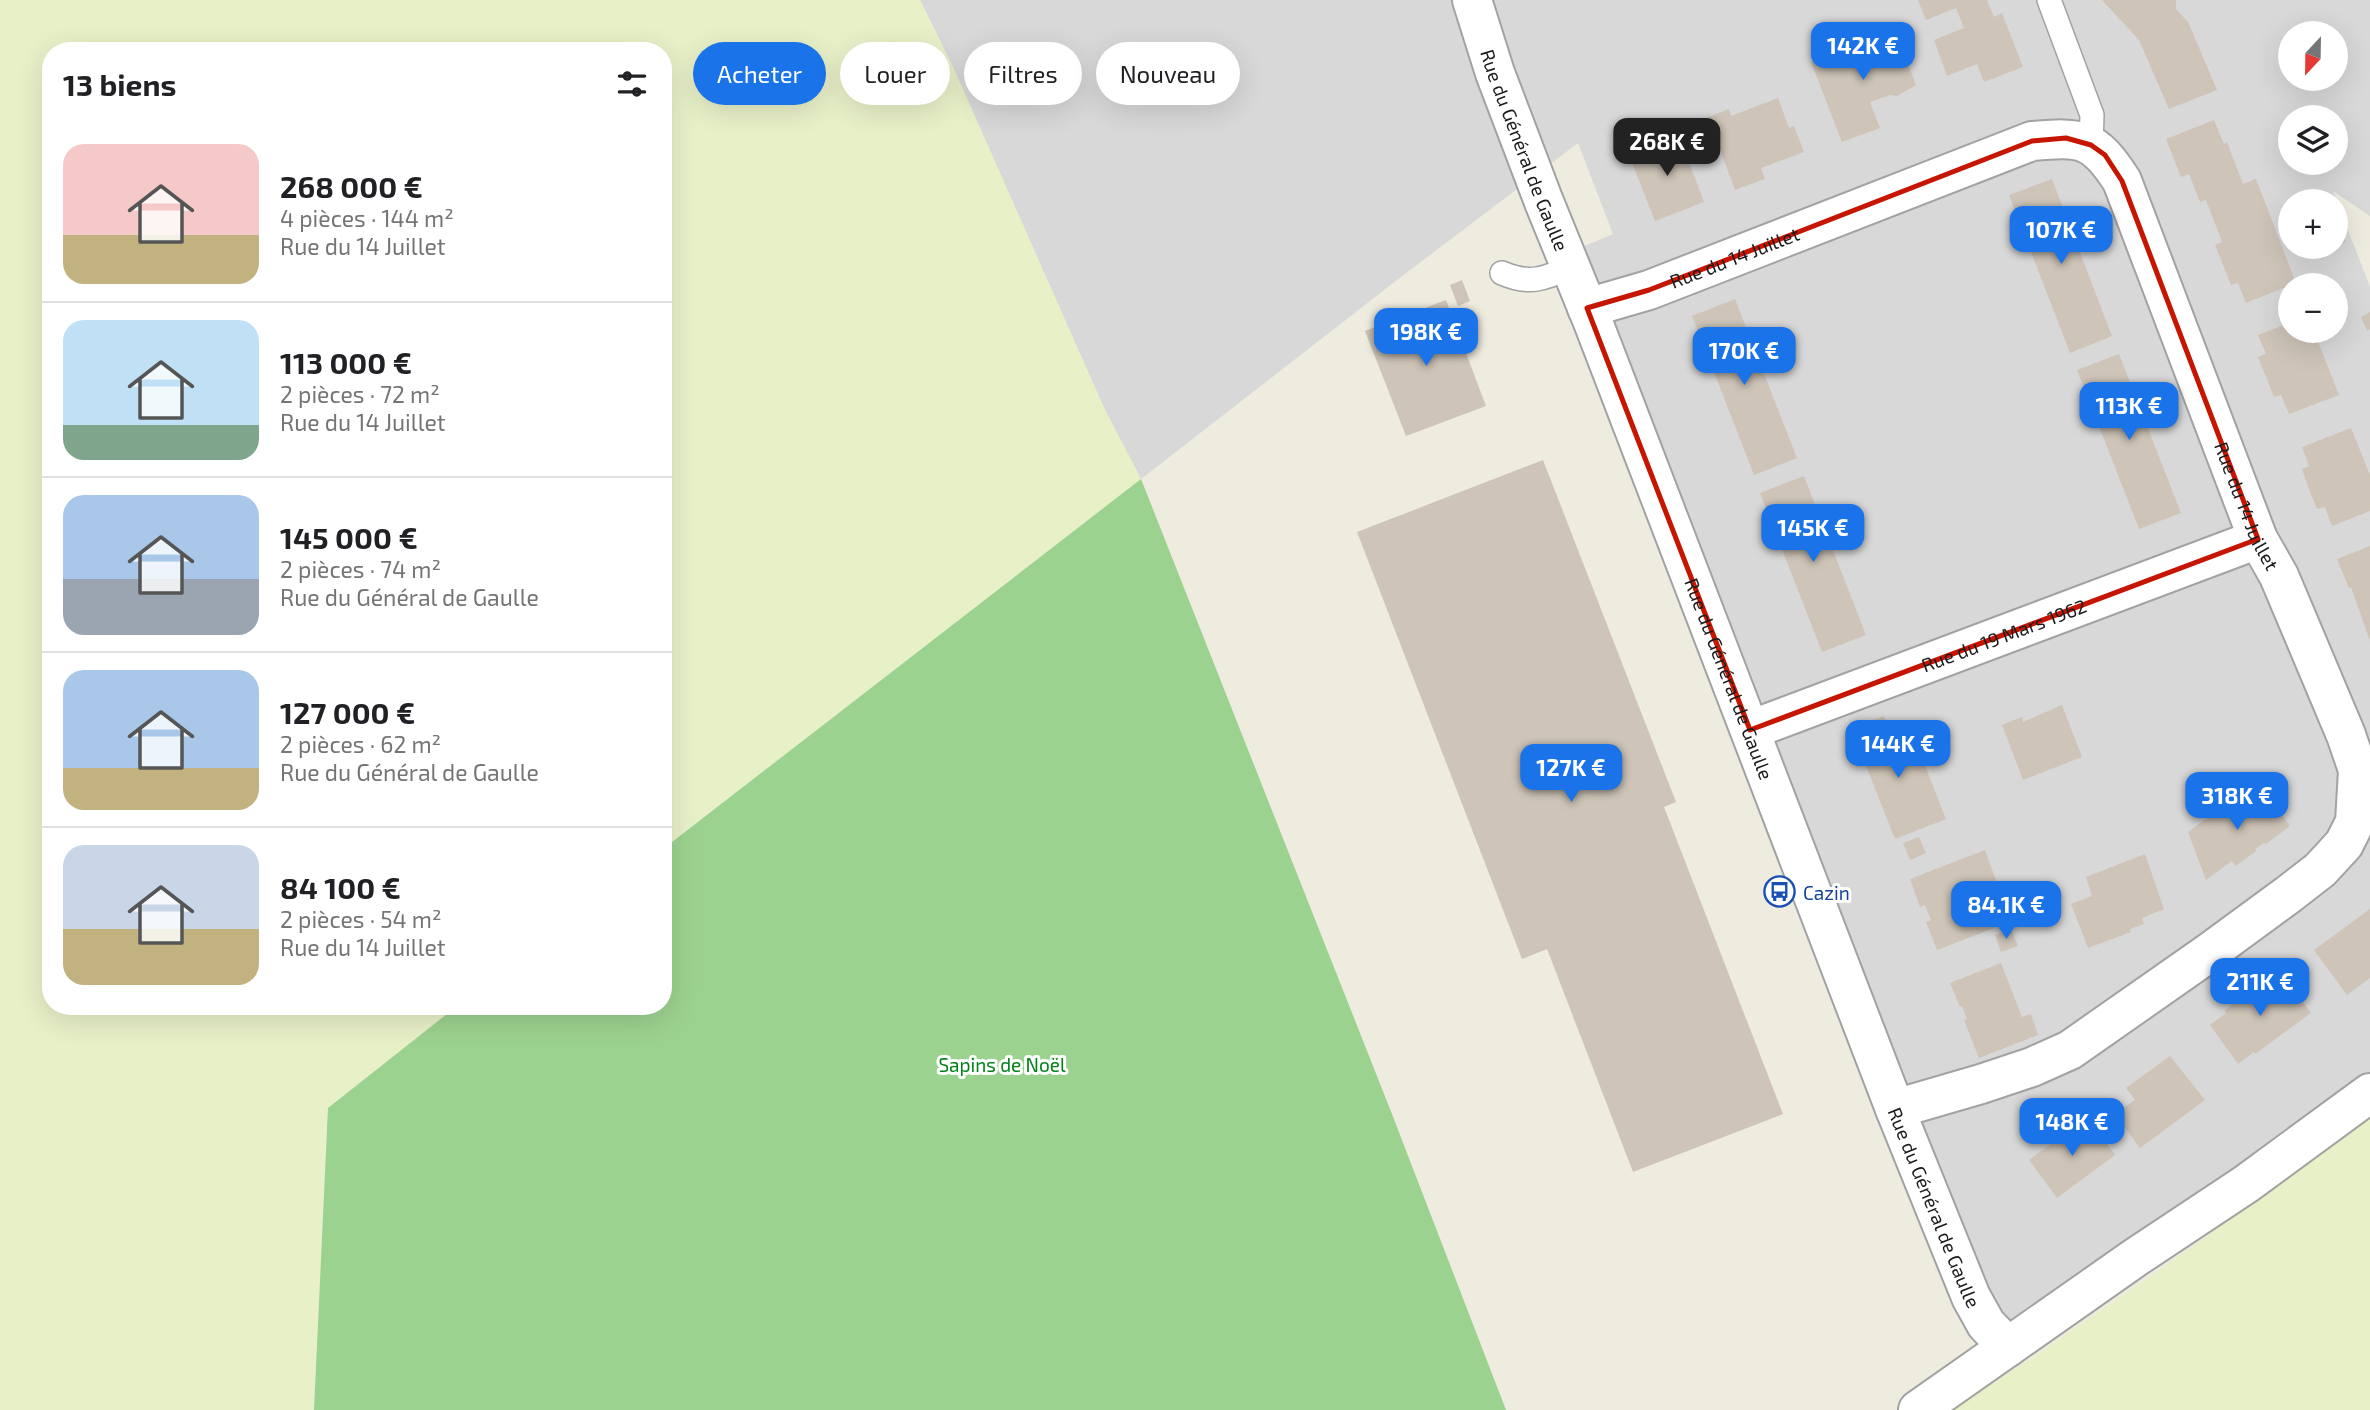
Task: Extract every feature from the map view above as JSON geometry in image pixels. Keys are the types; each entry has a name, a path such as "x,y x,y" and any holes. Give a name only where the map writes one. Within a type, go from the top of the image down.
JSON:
{"street":[{"name":"Rue du Général de Gaulle","path":"1472,0 1500,86 1895,1109 1971,1297 1986,1324 2007,1347"},
{"name":"Rue du 14 Juillet","path":"1587,308 1649,290 2032,141 2066,138 2091,145 2105,155 2122,181 2258,539 2279,576 2346,735 2358,770 2355,822 2344,844 2320,870 2070,1050 1994,1080 1937,1099 1895,1109"},
{"name":"Rue du 19 Mars 1962","path":"1750,730 2258,539"},
{"path":"1918,1410 2246,1184 2370,1093"}],"lane":[{"path":"2049,0 2092,115 2091,145"},
{"path":"1502,273 1517,280 1545,278 1570,267"}],"highlighted area":[{"path":"2066,138 2091,145 2105,155 2122,181 2258,539 1750,730 1587,308 1649,290 2032,141"}],"shaded area":[{"path":"920,0 2370,0 2370,216 2348,201 2348,189 2278,189 2278,259 2348,259 2348,230 2370,287 2370,1093 2008,1347 1566,254 1613,234 1578,143 1141,479 1104,408 970,105 1082,105 1082,42 964,42 964,92 950,61 950,42 941,42"}],"green space":[{"path":"0,0 920,0 941,42 840,42 840,105 950,105 950,61 964,92 964,105 970,105 1104,408 1141,479 672,842 672,42 42,42 42,1015 446,1015 328,1108 314,1410 0,1410"},
{"name":"Sapins de Noël","path":"1141,479 1506,1410 314,1410 328,1108 446,1015 672,1015 672,842"},
{"path":"2370,1116 2370,1410 1953,1410 2198,1243"}],"building":[{"path":"1918,0 1987,0 1994,17 2002,13 2023,67 1984,82 1977,64 1947,76 1934,40 1964,28 1956,8 1926,20"},
{"path":"2102,0 2176,0 2176,9 2188,22 2217,90 2169,109 2139,40"},
{"path":"1895,30 1916,85 1897,96 1890,95 1870,102 1880,128 1842,142 1811,62"},
{"path":"1778,98 1789,128 1794,126 1804,152 1761,168 1765,179 1735,190 1708,117 1729,109 1731,116"},
{"path":"2214,120 2224,144 2227,142 2243,184 2256,179 2278,236 2278,259 2287,259 2292,273 2278,273 2278,290 2246,303 2238,283 2231,285 2215,245 2222,242 2206,200 2200,202 2189,174 2181,177 2166,139"},
{"path":"1679,136 1704,202 1655,221 1629,155"},
{"path":"2052,179 2112,336 2070,353 2009,195"},
{"path":"1462,280 1470,301 1458,306 1450,285"},
{"path":"1735,299 1797,458 1754,475 1692,316"},
{"path":"1446,300 1486,406 1406,436 1365,331"},
{"path":"2370,312 2370,329 2367,331 2361,317"},
{"path":"2278,327 2278,343 2319,343 2339,395 2289,414 2281,395 2274,397 2258,357 2266,354 2258,335"},
{"path":"2119,354 2181,513 2139,529 2077,370"},
{"path":"2351,428 2370,475 2370,511 2332,526 2325,507 2317,509 2309,489 2302,469 2309,466 2302,447"},
{"path":"1543,460 1676,802 1664,807 1783,1114 1633,1172 1547,949 1522,959 1357,532"},
{"path":"1804,476 1866,635 1822,652 1760,493"},
{"path":"2370,546 2370,641 2351,587 2349,588 2337,559"},
{"path":"2062,705 2082,757 2023,780 2002,725 2022,717 2023,722"},
{"path":"1884,716 1901,760 1920,753 1946,819 1895,839 1851,728"},
{"path":"2261,785 2290,826 2255,849 2256,851 2236,866 2232,861 2206,880 2188,832 2225,805 2232,806"},
{"path":"1919,837 1926,853 1910,860 1903,843"},
{"path":"1985,850 1998,886 1980,892 1994,928 1937,950 1926,922 1931,920 1925,905 1920,907 1910,879"},
{"path":"2145,854 2164,909 2142,918 2144,924 2130,929 2131,932 2088,948 2071,904 2092,896 2086,877"},
{"path":"2370,909 2370,978 2347,995 2314,950"},
{"path":"2011,929 2018,946 2001,952 1995,935"},
{"path":"2001,963 2022,1017 2031,1014 2038,1035 1979,1058 1964,1020 1967,1019 1962,1006 1960,1007 1950,983"},
{"path":"2280,971 2311,1013 2238,1064 2210,1025 2226,1013 2224,1011"},
{"path":"2170,1056 2205,1100 2140,1148 2115,1114 2135,1100 2126,1088"},
{"path":"2088,1117 2115,1155 2057,1198 2029,1160"}],"place":[{"name":"Cazin","path":"1780,892"}]}
